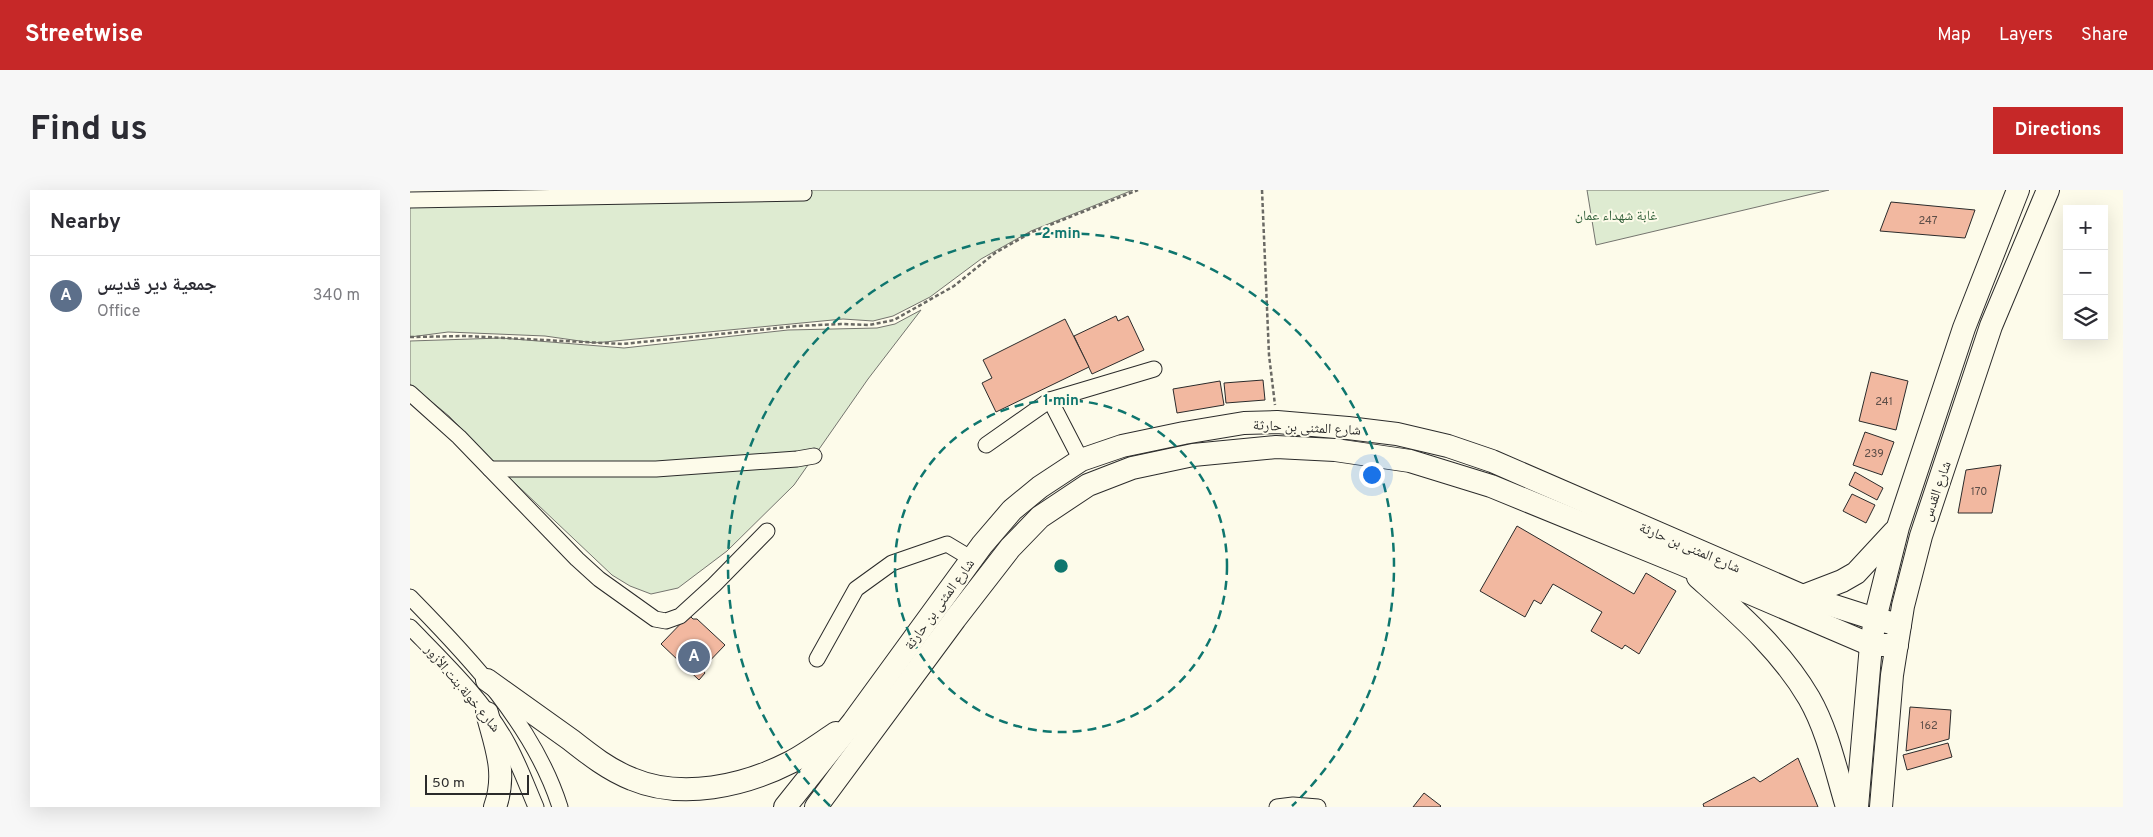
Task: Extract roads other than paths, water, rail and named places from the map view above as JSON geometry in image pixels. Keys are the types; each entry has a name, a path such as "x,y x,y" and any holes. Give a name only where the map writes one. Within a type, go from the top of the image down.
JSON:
{"highway":[{"name":"شارع القدس","path":"1857,807 1871,644 1875,620 1898,528 1964,328 2018,190"},
{"name":"شارع القدس","path":"1881,807 1892,675 1921,536 1988,335 2048,190"},
{"name":"شارع المثنى بن حارثة","path":"785,807 853,722 972,559 1012,510 1040,487 1081,460 1122,446 1184,432 1244,423 1278,422 1397,434 1448,446 1483,458 1803,596 1875,620 1899,635"},
{"name":"شارع المثنى بن حارثة","path":"816,807 955,619 1010,548 1040,517 1088,485 1132,468 1193,455 1276,447 1335,450 1410,461 1491,486 1871,644 1899,635"},
{"path":"1803,596 1842,581 1856,573 1898,528"},
{"path":"1682,564 1750,624 1786,664 1810,699 1833,759 1847,807"},
{"path":"487,680 608,768 633,780 667,788 697,789 728,785 760,775 791,762 853,722"},
{"path":"487,713 501,764 501,780 495,807"}],"street":[{"path":"410,200 804,193"},
{"path":"986,445 1050,400 1154,369"},
{"path":"410,393 459,437 577,559 599,579 655,619 666,621 680,616 714,585 767,531"},
{"path":"1050,400 1081,460"},
{"path":"490,469 656,469 797,459 814,456"},
{"path":"817,659 856,589 892,563 947,544 972,559"},
{"name":"شارع خولة بنت الأزور","path":"410,597 487,680 541,761 560,807"},
{"name":"شارع خولة بنت الأزور","path":"410,627 449,668 487,713 508,743 536,807"},
{"path":"1277,807 1293,805 1318,807"}],"place":[{"name":"جمعية دير قديس","path":"694,657"}],"park label":[{"name":"غابة شهداء عمان","path":"1616,215"}]}
